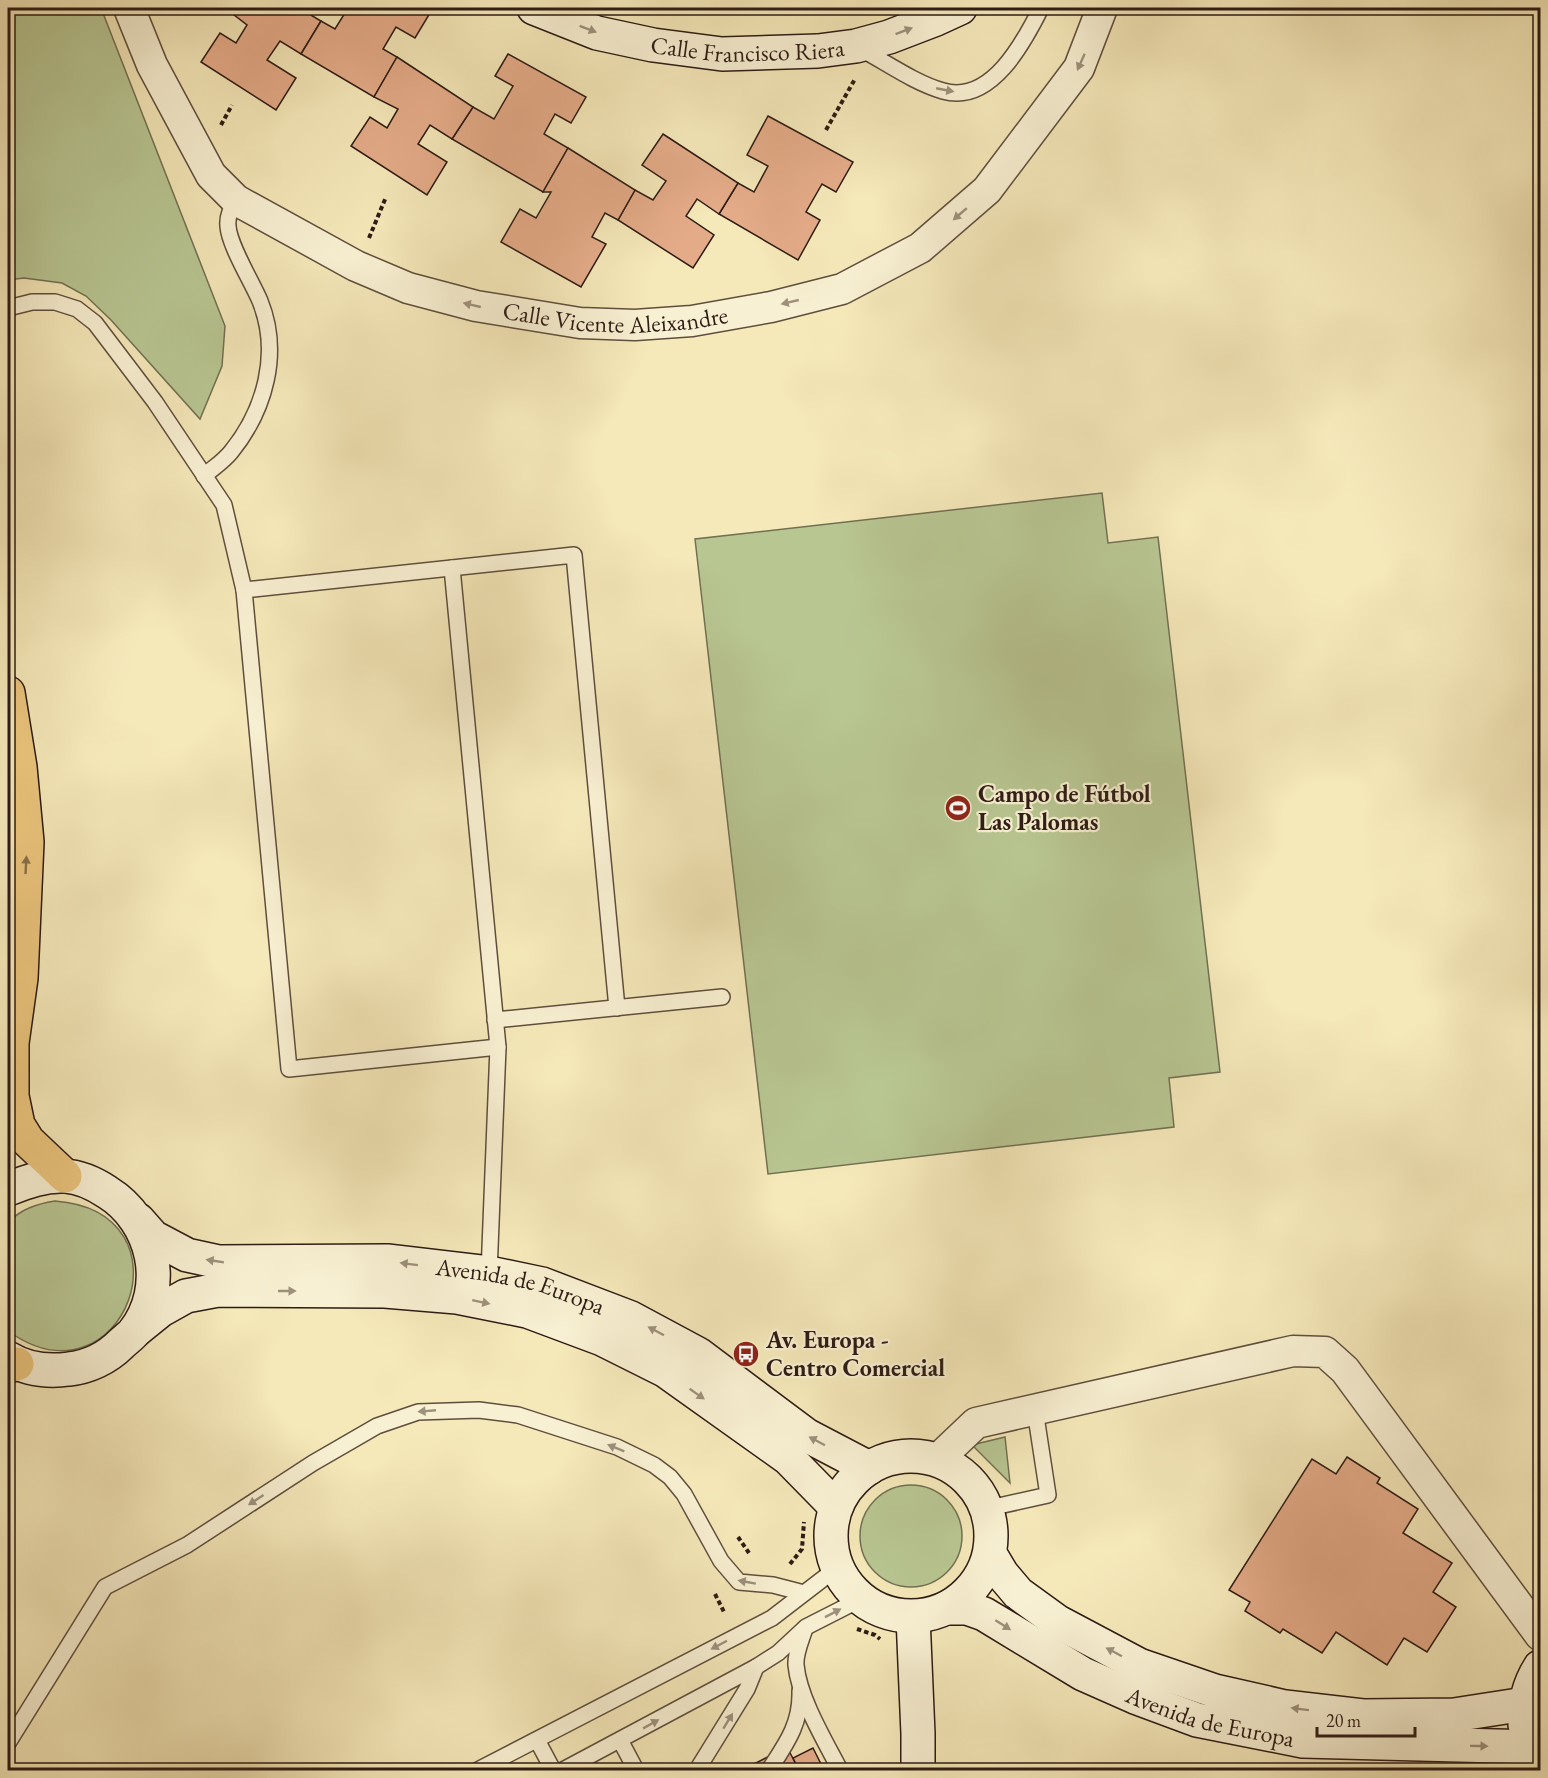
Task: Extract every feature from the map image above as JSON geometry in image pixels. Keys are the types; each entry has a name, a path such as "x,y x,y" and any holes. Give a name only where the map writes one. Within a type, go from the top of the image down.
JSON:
{"highway":[{"path":"8,693 20,767 27,842 21,978 12,1043 12,1096 18,1125 28,1141 66,1176"}],"street":[{"name":"Calle Vicente Aleixandre","path":"129,8 152,65 211,175 236,200 356,266 408,288 476,306 580,323 635,325 692,321 842,290 920,249 987,190 1079,68 1102,8"},
{"name":"Calle Francisco Riera","path":"534,8 597,33 653,45 722,54 818,51 856,61 889,37 960,8"},
{"path":"8,1189 33,1179 66,1176 94,1184 118,1199 138,1221 150,1246 154,1274 149,1302 135,1331"},
{"name":"Avenida de Europa","path":"138,1221 153,1237 187,1255 219,1262 387,1261 489,1273 542,1284 631,1318 698,1354 806,1435 869,1468"},
{"name":"Avenida de Europa","path":"11,1363 49,1371 82,1368 111,1354 161,1310 186,1296 218,1290 385,1291 457,1297 527,1311 602,1339 666,1371 788,1458 836,1507"},
{"path":"937,1460 976,1423 1293,1352 1325,1352 1345,1370 1540,1635"},
{"path":"914,1456 937,1460 963,1474 981,1496 991,1524 990,1554 981,1575 967,1594 948,1608 931,1614 913,1617 885,1612 858,1614 847,1585 837,1568 831,1548 831,1527 836,1507 849,1485 869,1468 890,1458 914,1456"},
{"name":"Avenida de Europa","path":"990,1554 1002,1574 1018,1593 1058,1622 1139,1665 1215,1691 1285,1707 1363,1716 1454,1715 1525,1704"},
{"name":"Avenida de Europa","path":"948,1608 967,1608 984,1614 1083,1674 1136,1698 1197,1720 1303,1741 1427,1745 1536,1762"},
{"path":"913,1617 918,1770"},
{"path":"1536,1762 1525,1726 1525,1704 1530,1685 1540,1667"},
{"path":"1427,1745 1435,1749 1448,1770"}],"lane":[{"path":"856,61 946,92 963,92 978,88 992,80 1025,40 1041,8"},
{"path":"204,476 231,452 258,411 268,375 269,340 261,304 230,237 228,224 230,211 236,200"},
{"path":"8,308 33,302 55,302 77,309 95,323 155,402 224,505 244,590 289,1069 498,1047"},
{"path":"244,590 574,555 617,1008"},
{"path":"452,567 498,1047 489,1273"},
{"path":"495,1020 722,997"},
{"path":"8,1743 105,1587 186,1545 313,1463 377,1426 418,1412 479,1410 518,1415 617,1448 654,1465 684,1494 721,1561 739,1581 773,1585 804,1593"},
{"path":"985,1509 1048,1495 1035,1410"},
{"path":"478,1770 772,1618 837,1568"},
{"path":"562,1770 756,1667 778,1653 806,1627 858,1614"},
{"path":"806,1627 796,1664 807,1703 840,1770"},
{"path":"697,1770 747,1689 756,1667"},
{"path":"770,1770 794,1730 800,1704 800,1678"},
{"path":"537,1740 553,1770"},
{"path":"620,1740 636,1770"}],"path":[{"path":"826,130 856,61"},
{"path":"356,266 387,197"},
{"path":"780,1569 789,1565 802,1549 805,1527 803,1515"},
{"path":"737,1536 750,1555"},
{"path":"709,1584 737,1636"},
{"path":"858,1614 874,1635 884,1642"}],"green space":[{"path":"8,8 101,8 225,326 222,366 200,419 111,320 86,296 62,283 24,278 8,280"},
{"name":"Campo de Fútbol Las Palomas","path":"1102,493 1108,543 1158,537 1220,1072 1169,1078 1174,1127 768,1174 695,539"},
{"path":"55,1201 99,1213 124,1237 133,1269 128,1301 111,1329 84,1347 49,1349 8,1331 8,1222 30,1208"},
{"path":"1005,1437 1010,1483 972,1445"},
{"path":"911,1485 930,1489 947,1500 958,1517 962,1536 958,1555 947,1572 930,1583 911,1587 892,1583 875,1572 864,1555 860,1536 864,1517 875,1500 892,1489"}],"building":[{"path":"225,8 299,8 321,21 301,54 280,41 267,60 296,78 276,110 201,62 220,33 236,43 247,25"},
{"path":"348,8 433,8 415,38 396,27 383,49 397,57 374,97 301,54 321,21 335,29"},
{"path":"508,54 586,97 571,123 555,114 544,134 568,148 543,192 452,139 473,107 494,119 513,86 495,76"},
{"path":"397,57 473,107 452,139 430,125 418,144 447,162 427,195 351,146 370,117 387,128 398,109 374,97"},
{"path":"768,116 853,162 836,192 822,184 806,212 820,220 798,260 719,214 738,183 754,192 768,166 747,155"},
{"path":"663,134 738,183 719,214 697,199 686,216 714,235 693,268 618,220 635,190 653,200 666,181 642,165"},
{"path":"568,148 635,190 618,220 605,213 592,237 606,244 581,287 501,242 520,209 536,218 551,192 543,192"},
{"path":"1347,1457 1380,1478 1377,1483 1418,1509 1403,1533 1452,1563 1433,1592 1456,1607 1427,1652 1404,1638 1387,1665 1336,1632 1322,1653 1283,1629 1280,1633 1245,1611 1250,1602 1229,1590 1312,1459 1336,1474"},
{"path":"787,1747 799,1770 750,1770 748,1767"},
{"path":"813,1748 824,1770 799,1770 793,1758"}],"place":[{"name":"Campo de Fútbol Las Palomas","path":"958,808"},
{"name":"Av. Europa - Centro Comercial","path":"746,1354"}]}
